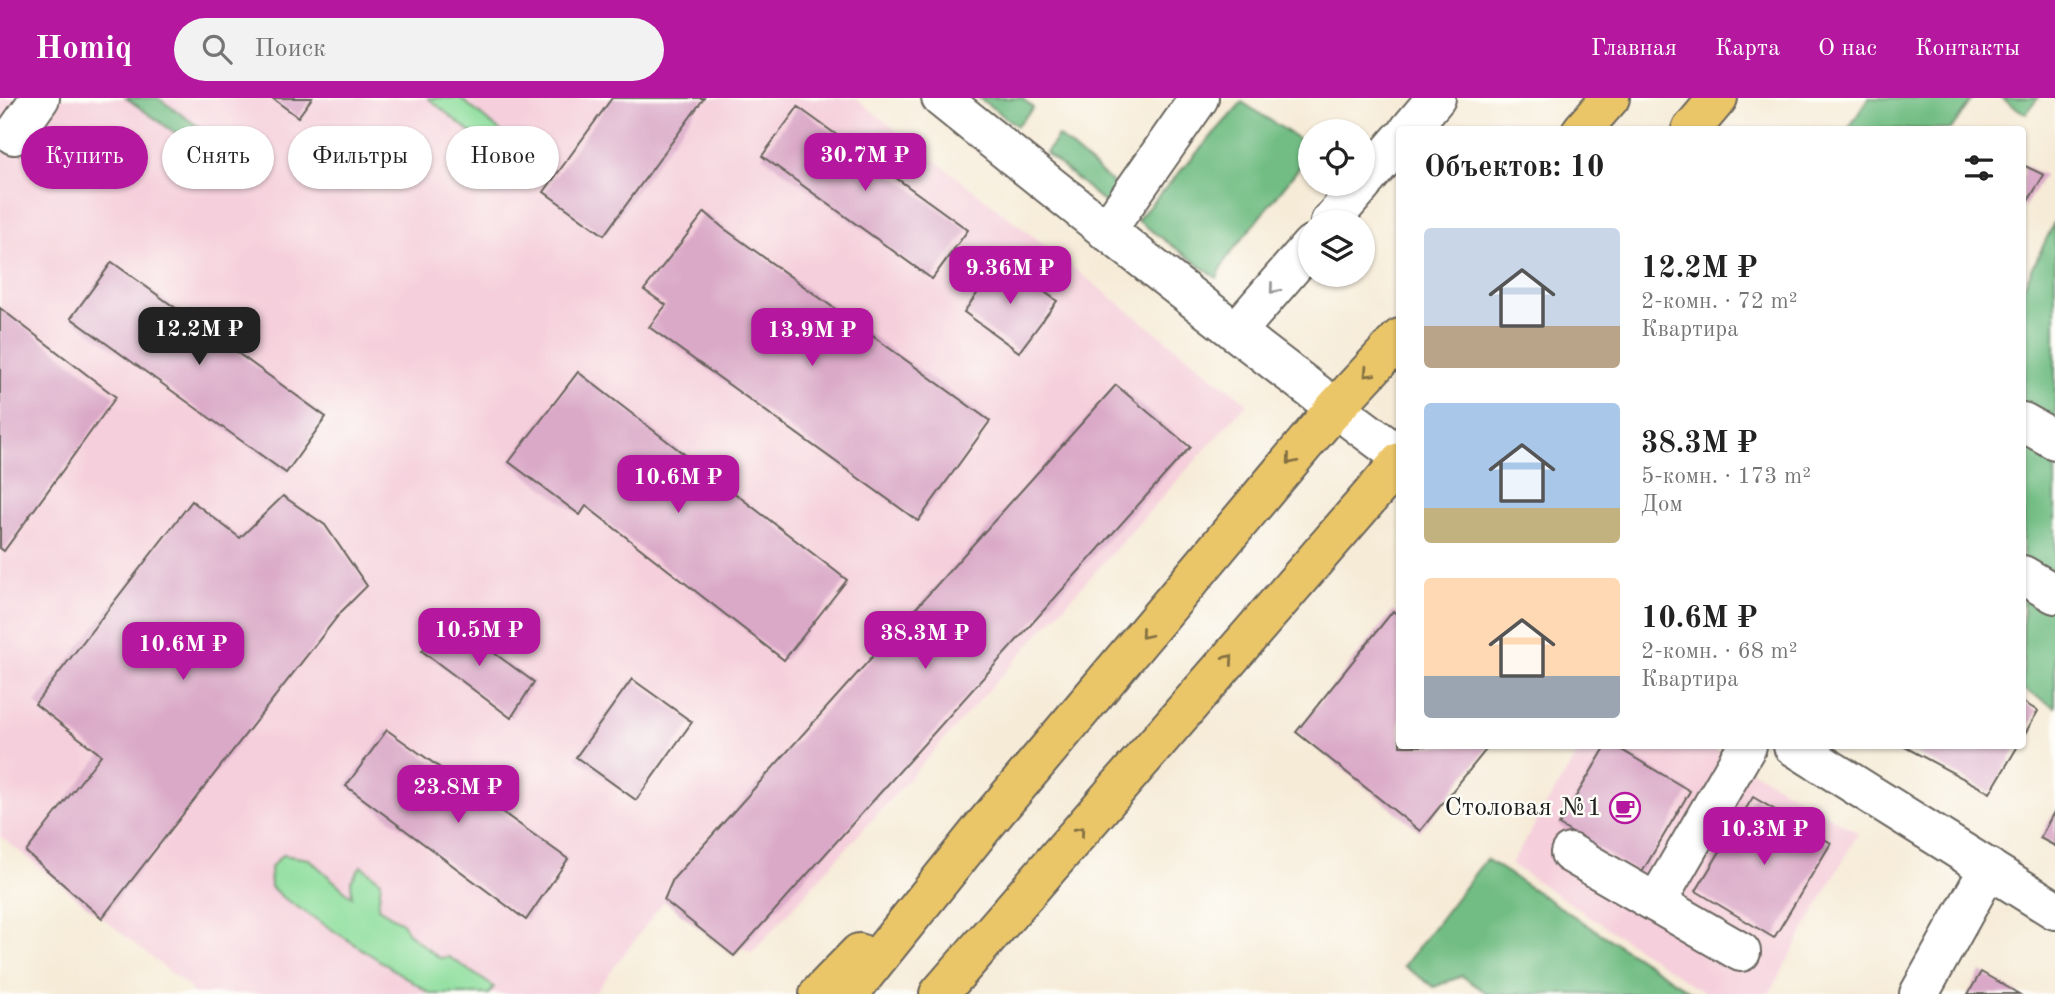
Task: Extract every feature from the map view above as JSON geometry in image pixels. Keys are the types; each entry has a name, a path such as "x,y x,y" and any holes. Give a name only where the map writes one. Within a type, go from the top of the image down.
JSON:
{"main road":[{"path":"1586,126 1610,98"},
{"path":"1694,126 1718,98"},
{"path":"849,994 984,827 1335,408 1396,342"},
{"path":"939,994 1396,467"},
{"path":"819,994 984,827"},
{"path":"960,994 1044,872"}],"street":[{"path":"14,135 40,98"},
{"path":"941,98 1236,332 1396,453"},
{"path":"1107,231 1199,98"},
{"path":"1412,126 1436,98"},
{"path":"1375,170 1396,145"},
{"path":"1340,210 1353,196"},
{"path":"1236,332 1298,261"},
{"path":"2026,424 2055,440"},
{"path":"2026,577 2055,594"},
{"path":"1656,903 1745,749"},
{"path":"1798,749 2055,910"},
{"path":"1570,853 1741,952"},
{"path":"1919,994 1989,868"}],"shaded area":[{"path":"0,98 855,98 1247,403 752,953 664,901 594,994 193,994 189,987 0,836"},
{"path":"1580,749 1715,749 1858,833 1769,994 1706,994 1511,864"}],"green space":[{"path":"126,98 158,98 198,126 166,126"},
{"path":"428,98 460,98 494,126 463,126"},
{"path":"979,98 1022,98 1033,108 1017,126"},
{"path":"1869,98 1973,98 1953,126 1850,126"},
{"path":"2001,98 2038,98 2026,114"},
{"path":"1242,102 1298,139 1298,169 1226,259 1217,278 1137,220"},
{"path":"1058,136 1119,188 1105,203 1046,153"},
{"path":"2055,221 2055,707 2026,691 2026,282"},
{"path":"282,855 309,859 352,897 351,881 361,866 381,881 378,908 401,922 409,934 439,958 449,957 494,987 489,994 431,994 282,897 271,887 270,868"},
{"path":"1486,859 1694,994 1488,994 1462,976 1434,987 1404,966"}],"building":[{"path":"272,98 312,98 298,117"},
{"path":"612,98 704,98 604,235 544,192 546,189 559,189 559,171"},
{"path":"798,107 968,230 932,279 762,156"},
{"path":"2026,166 2044,175 2026,204"},
{"path":"705,212 990,421 918,521 649,327 666,305 644,290"},
{"path":"1001,260 1057,301 1019,352 964,312"},
{"path":"112,262 326,417 286,473 71,318"},
{"path":"0,308 116,397 4,551 0,548"},
{"path":"578,372 847,580 784,660 586,506 580,515 509,462"},
{"path":"1116,385 1190,447 734,956 664,900 673,879"},
{"path":"283,496 325,525 367,586 341,612 102,918 26,852 101,755 35,704 192,501 240,538"},
{"path":"1393,611 1396,614 1396,749 1487,749 1420,831 1296,732"},
{"path":"446,618 534,682 511,718 422,651"},
{"path":"632,679 692,722 636,800 576,757"},
{"path":"2026,704 2038,711 2026,732"},
{"path":"387,730 568,859 526,920 346,786"},
{"name":"Столовая №1","path":"1604,749 1620,749 1690,791 1641,874 1559,825"},
{"path":"1909,749 2016,749 1990,793"},
{"path":"1753,797 1831,843 1774,938 1696,891"},
{"path":"2055,810 2055,846 2040,838"},
{"path":"1981,972 2019,994 1968,994"}],"place":[{"name":"Столовая №1","path":"1625,808"}]}
